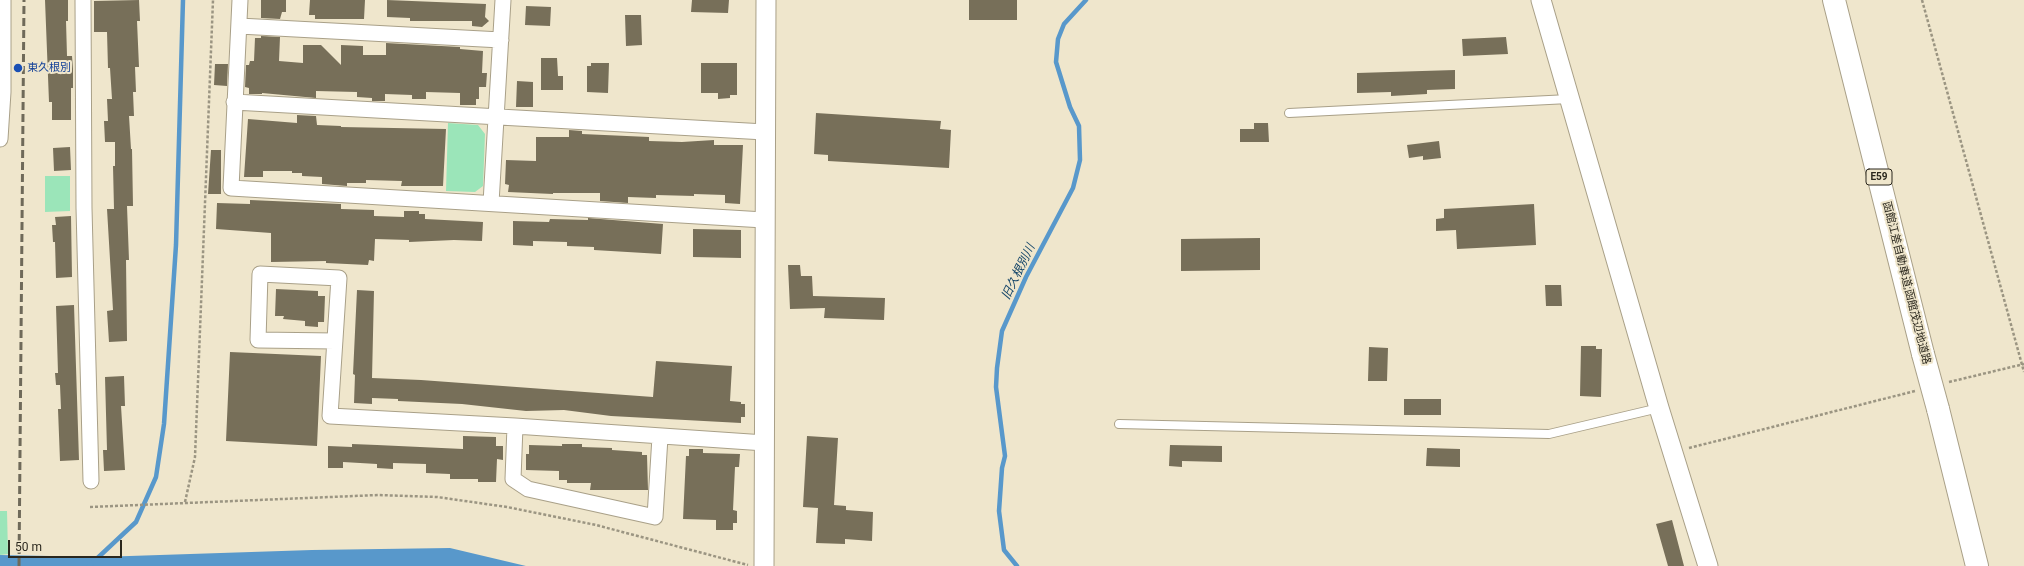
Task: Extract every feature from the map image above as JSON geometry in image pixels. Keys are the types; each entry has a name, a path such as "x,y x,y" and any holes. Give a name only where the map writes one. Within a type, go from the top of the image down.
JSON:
{"highway":[{"name":"函館江差自動車道;函館茂辺地道路","path":"1834,0 1938,409 1965,525 1977,566"},
{"path":"1965,525 1968,566"}],"street":[{"path":"0,139 3,92 3,0"},
{"path":"83,0 84,208 91,482"},
{"path":"240,0 231,188 764,220"},
{"path":"491,203 503,0"},
{"path":"763,564 765,443 764,220 766,0"},
{"path":"1540,0 1672,452 1708,566"},
{"path":"239,26 501,40"},
{"path":"234,102 765,132"},
{"path":"335,341 258,340 260,274 339,278 335,341 330,416 515,426 765,443"},
{"path":"515,426 512,480 528,489 655,516 660,437"}],"lane":[{"path":"1289,113 1569,99"},
{"path":"1119,424 1549,434 1659,408"}],"path":[{"path":"185,502 195,457 212,0"},
{"path":"1922,0 2024,372"},
{"path":"1946,383 2023,364"},
{"path":"1672,452 1773,425 1916,391"},
{"path":"90,507 185,502 378,496 437,497 508,507 596,525 763,564"}],"green space":[{"path":"448,123 478,125 485,134 483,186 475,192 446,191"},
{"path":"45,176 70,176 70,211 45,212"},
{"path":"0,511 7,511 8,554 0,555"}],"water":[{"path":"450,548 526,566 0,566 0,555 99,557 312,550"}],"building":[{"path":"45,0 68,0 68,21 66,21 67,56 72,56 73,69 73,88 71,88 71,120 52,120 52,102 49,102"},
{"path":"139,0 140,21 137,21 139,67 135,67 136,92 133,92 134,116 129,116 132,149 133,206 127,206 129,260 126,260 127,341 109,342 107,311 113,310 107,209 114,209 113,166 115,166 115,142 105,142 104,121 108,121 107,99 112,99 110,68 108,68 107,32 94,32 94,1"},
{"path":"261,0 286,0 286,12 282,12 280,19 261,18"},
{"path":"310,0 365,0 364,19 315,19 315,15 309,15"},
{"path":"387,0 486,4 485,17 489,21 482,27 472,26 472,21 410,21 410,18 387,17"},
{"path":"692,0 729,0 728,13 691,12"},
{"path":"969,0 1017,0 1017,20 969,20"},
{"path":"526,6 551,7 550,26 525,25"},
{"path":"625,15 641,15 642,45 626,46"},
{"path":"261,36 280,37 279,61 303,63 303,45 321,45 341,65 341,45 363,46 363,55 386,55 386,43 460,47 460,49 483,51 482,73 487,73 486,87 479,87 479,99 476,99 476,105 460,105 460,93 426,92 426,99 412,99 412,95 385,94 385,101 372,101 372,98 357,97 357,92 316,91 316,98 262,93 249,94 249,88 245,87 246,65 249,65 250,61 254,61 255,38 261,38"},
{"path":"1506,37 1508,54 1463,56 1462,39"},
{"path":"541,58 557,58 558,76 563,76 563,90 541,90"},
{"path":"591,63 609,63 608,93 587,92 587,66 591,66"},
{"path":"701,63 737,63 737,95 730,95 730,98 718,99 718,93 701,93"},
{"path":"215,64 228,64 227,86 214,85"},
{"path":"1455,70 1455,89 1427,90 1427,94 1391,96 1391,92 1357,93 1357,73"},
{"path":"517,81 533,82 533,107 516,107"},
{"path":"816,113 941,121 940,129 951,130 949,168 828,161 828,155 814,154"},
{"path":"297,115 316,116 317,125 341,127 446,129 443,186 401,186 402,181 366,180 366,183 347,183 347,186 322,184 322,177 302,176 302,173 292,173 292,171 263,171 263,177 244,177 248,119 297,123"},
{"path":"1254,123 1268,123 1269,142 1240,142 1240,129 1254,129"},
{"path":"569,130 582,131 582,134 649,137 649,141 682,142 714,140 714,145 743,145 740,204 725,203 725,195 694,194 694,196 656,195 656,198 628,197 628,203 600,201 600,193 553,194 508,192 509,185 505,184 506,160 536,161 536,137 569,137"},
{"path":"1439,141 1441,158 1423,160 1423,156 1409,158 1407,145"},
{"path":"70,147 71,170 54,171 53,148"},
{"path":"211,150 221,150 221,194 208,194"},
{"path":"250,200 341,204 341,209 374,210 374,216 404,217 404,211 419,211 419,214 425,214 425,219 483,222 482,241 454,240 409,242 409,240 375,239 374,261 369,260 368,265 326,263 326,261 271,262 271,233 216,229 217,203 250,204"},
{"path":"1534,204 1536,245 1457,249 1456,230 1436,231 1436,219 1444,218 1444,209"},
{"path":"71,216 72,277 56,278 55,242 53,242 52,225 56,225 55,217"},
{"path":"588,218 663,224 661,254 594,250 594,247 567,246 567,242 533,241 533,246 513,245 513,221 549,222 550,219 588,220"},
{"path":"693,229 741,230 741,258 693,257"},
{"path":"1260,238 1260,270 1181,271 1181,239"},
{"path":"788,265 800,265 801,276 812,276 813,296 885,298 884,320 824,318 825,308 790,309"},
{"path":"1545,285 1561,285 1562,306 1546,306"},
{"path":"276,289 318,291 318,296 325,296 324,322 318,322 318,327 305,326 305,321 283,319 284,316 275,316"},
{"path":"357,290 374,291 372,378 421,380 653,397 656,361 732,366 730,401 745,404 745,417 741,417 741,423 611,416 564,410 526,411 462,404 398,401 398,399 372,398 372,404 354,403 355,375 353,374"},
{"path":"74,305 79,460 60,461 58,409 61,409 60,385 56,385 55,373 58,373 56,306"},
{"path":"1581,346 1596,346 1596,349 1602,349 1601,397 1580,396"},
{"path":"1369,347 1388,348 1387,381 1368,381"},
{"path":"230,352 321,356 317,446 226,441"},
{"path":"124,376 125,406 121,406 125,470 104,471 103,450 107,450 105,377"},
{"path":"1404,399 1441,399 1441,415 1404,415"},
{"path":"463,436 496,437 496,446 503,446 503,460 497,459 496,482 478,482 478,479 450,479 450,474 426,473 426,464 393,463 393,469 377,468 377,464 343,462 343,468 328,468 328,446 352,447 352,444 463,449"},
{"path":"807,436 838,438 834,505 846,506 846,510 873,512 872,541 845,539 845,544 816,543 818,508 803,507"},
{"path":"562,444 582,444 582,447 612,448 612,450 642,452 642,455 647,455 648,490 590,490 591,483 567,483 567,480 559,480 559,471 526,470 526,454 529,454 529,445 562,446"},
{"path":"1170,445 1222,446 1222,462 1182,461 1182,467 1169,466"},
{"path":"1427,448 1460,449 1460,467 1426,466"},
{"path":"689,449 703,449 703,453 740,454 739,467 735,467 733,510 737,511 737,523 733,523 733,530 716,530 716,520 683,519 686,456 689,456"},
{"path":"1672,520 1684,566 1668,566 1656,524"}],"waterway":[{"path":"89,566 136,522 156,477 164,424 176,245 183,0"},
{"name":"旧久根別川","path":"1017,566 1004,550 999,511 1002,468 1005,456 996,387 997,368 1002,331 1026,277 1073,188 1080,160 1079,126 1070,107 1056,62 1058,39 1064,24 1086,0"}],"railway":[{"path":"19,566 24,0"}],"place":[{"name":"東久根別","path":"18,68"}]}
